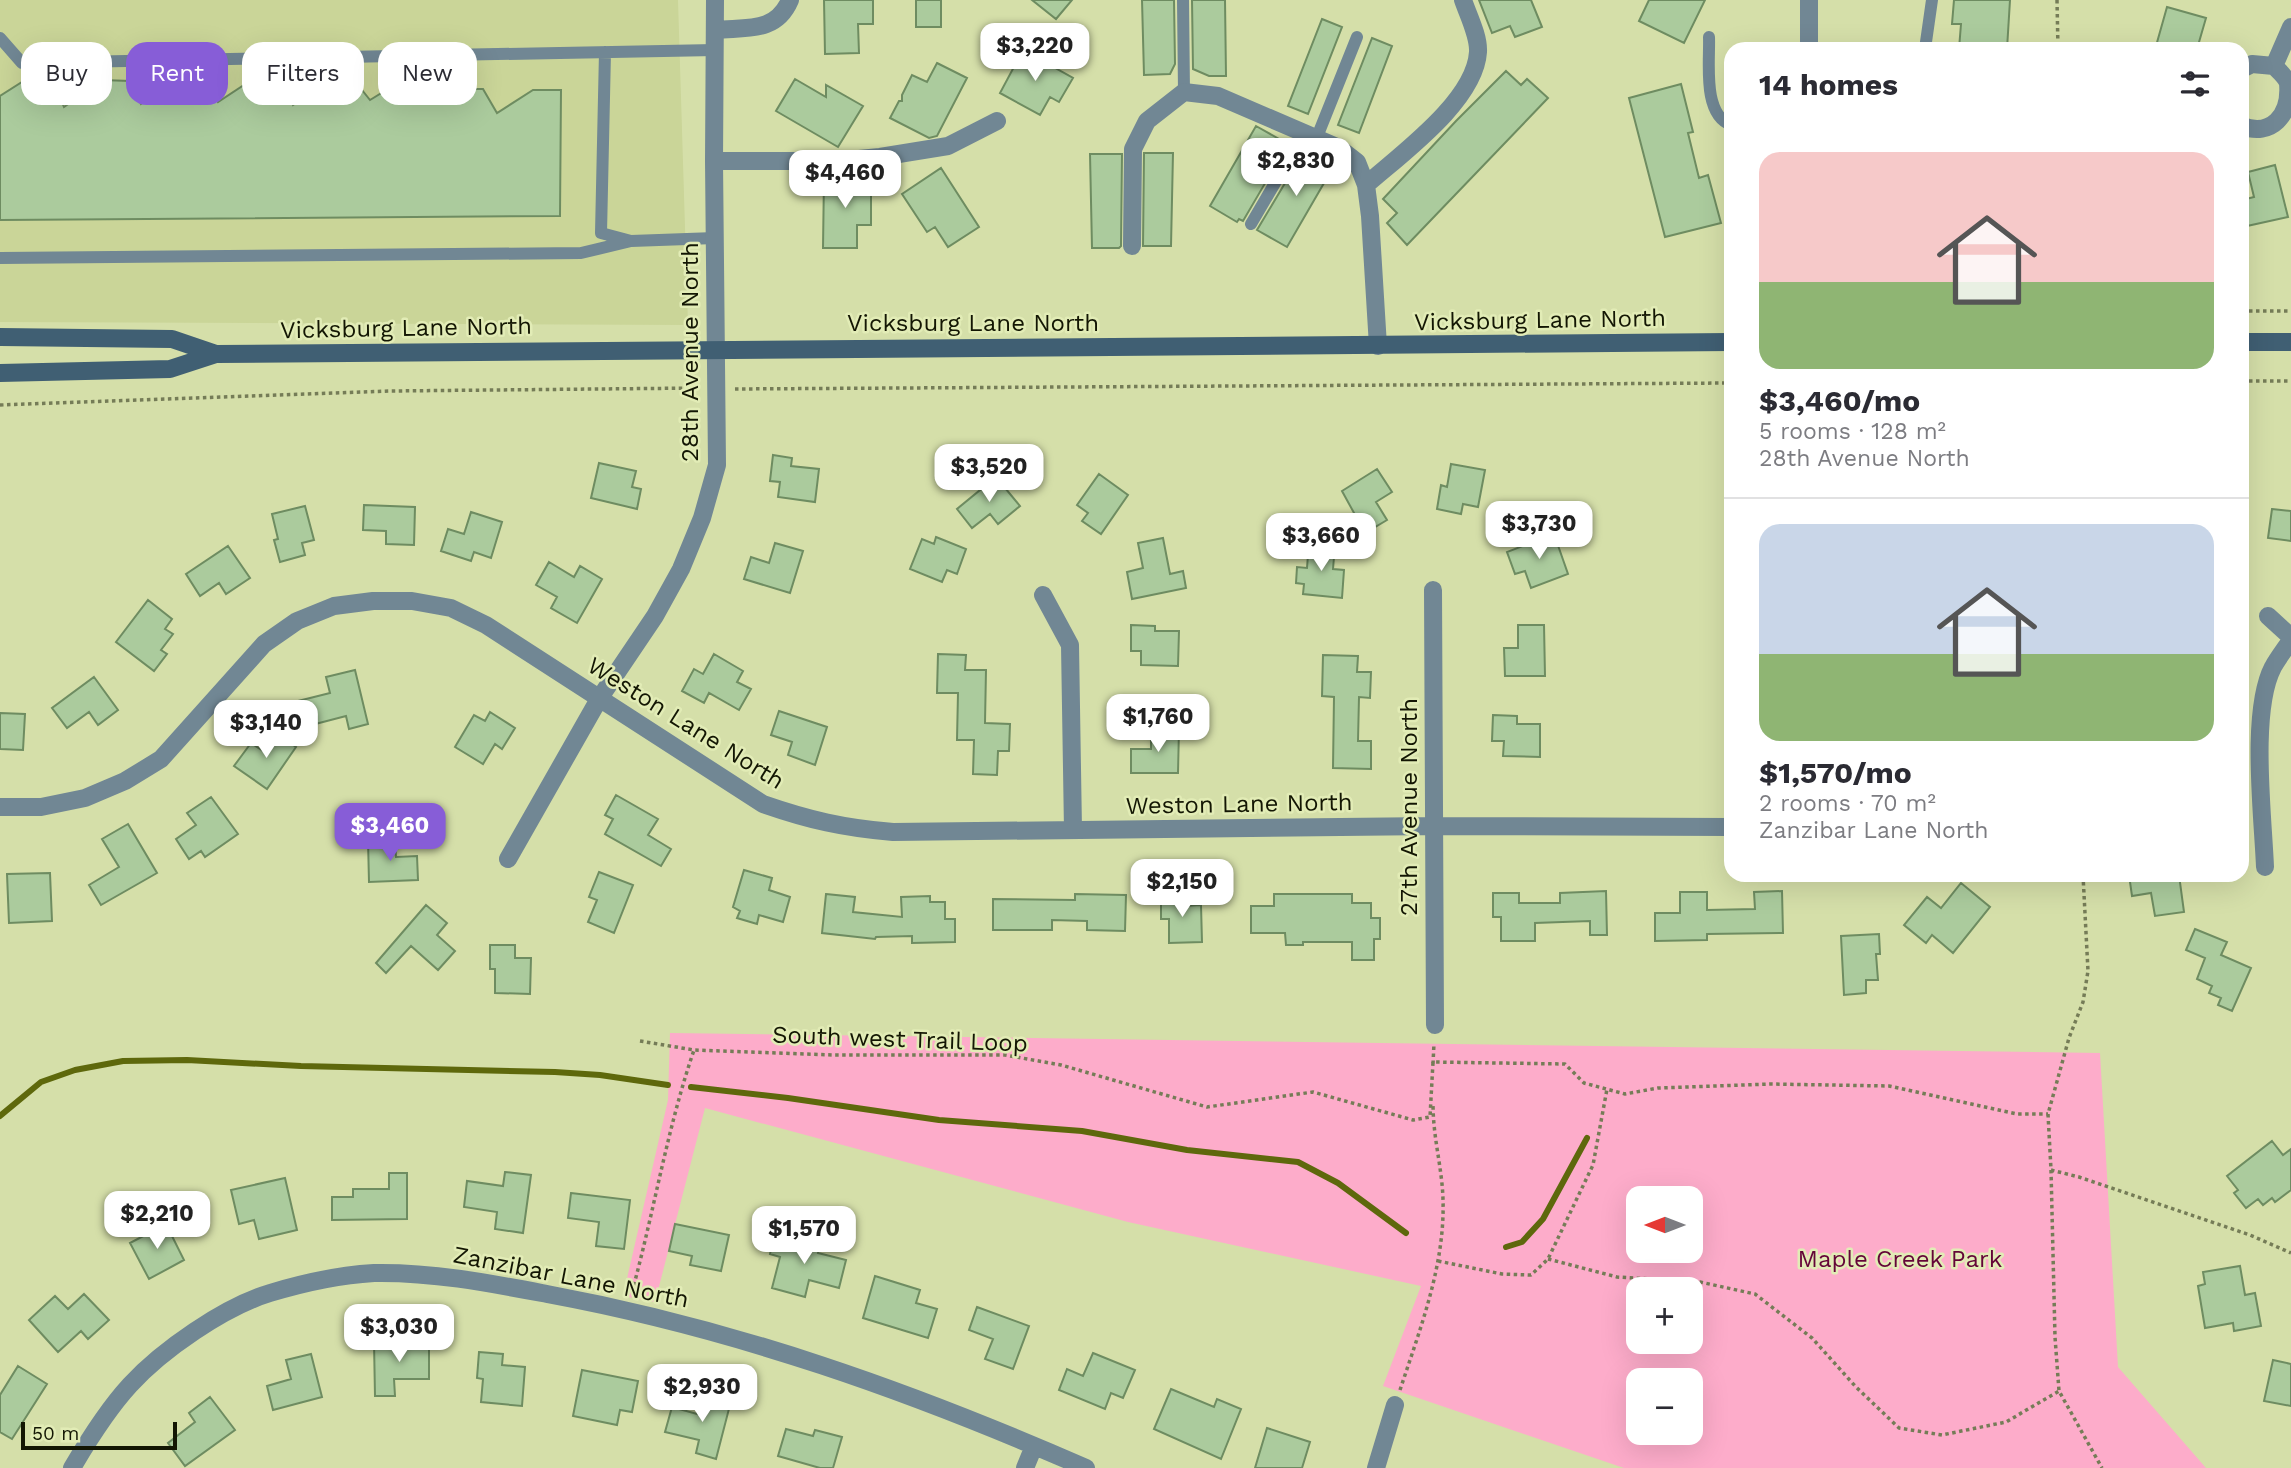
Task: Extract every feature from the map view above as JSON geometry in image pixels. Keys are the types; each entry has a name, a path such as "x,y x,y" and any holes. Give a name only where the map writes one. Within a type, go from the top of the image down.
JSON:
{"main road":[{"name":"Vicksburg Lane North","path":"0,337 172,339 216,354"},
{"name":"Vicksburg Lane North","path":"0,373 170,369 216,354 1724,342"},
{"path":"2249,342 2291,342"}],"street":[{"name":"28th Avenue North","path":"508,859 599,699 655,616 681,569 702,518 717,465 715,0"},
{"path":"716,30 769,25 781,17 790,0"},
{"path":"1366,185 1439,121 1474,73 1479,49 1463,0"},
{"path":"1809,0 1810,42"},
{"path":"2274,66 2291,27"},
{"path":"2249,66 2274,66 2288,83 2291,97 2289,110 2283,120 2274,126 2253,130 2249,128"},
{"path":"1132,246 1133,149 1147,121 1184,92 1218,96 1339,148 1357,162 1366,185 1370,216 1378,346"},
{"path":"714,161 838,161 880,157 948,146 997,121"},
{"name":"27th Avenue North","path":"1433,590 1435,1025"},
{"path":"1043,594 1070,645 1073,830"},
{"name":"Weston Lane North","path":"0,807 41,807 85,798 125,781 161,759 236,672 264,644 297,621 334,606 373,601 412,601 451,608 486,625 763,804 806,819 848,828 893,832 1434,826 1724,827"},
{"path":"2265,867 2260,736 2262,702 2272,668 2291,638 2268,616"},
{"name":"Zanzibar Lane North","path":"72,1468 96,1428 130,1384 173,1347 219,1317 267,1294 318,1281 371,1273 424,1273 477,1281 681,1322 883,1385 963,1415 1086,1468"},
{"path":"1376,1468 1395,1405"},
{"path":"1025,1468 1034,1446"}],"lane":[{"path":"1182,0 1184,92"},
{"path":"1927,42 1932,0"},
{"path":"1251,224 1311,135 1357,37"},
{"path":"1709,37 1710,102 1724,122"},
{"path":"0,38 22,63 715,50"},
{"path":"605,52 601,233 631,241"},
{"path":"0,258 581,253 631,241 715,238"}],"path":[{"path":"2057,0 2058,42"},
{"path":"2249,311 2291,311"},
{"path":"2249,381 2291,381"},
{"path":"0,405 390,391 1724,383"},
{"path":"2083,882 2087,986 2048,1114 2052,1170 2055,1337 2059,1391 2102,1468"},
{"path":"1395,1405 1429,1303 1438,1261 1442,1184 1433,1123 1435,1025"},
{"name":"South west Trail Loop","path":"640,1041 694,1050 834,1055 1004,1055 1061,1065 1207,1107 1313,1092 1413,1120 1430,1118 1433,1062"},
{"path":"627,1310 650,1227 680,1091 694,1050"},
{"path":"1433,1062 1565,1064 1584,1083 1625,1094 1658,1088 1770,1084 1889,1086 2017,1114 2048,1114"},
{"path":"1438,1261 1503,1274 1531,1275 1548,1259 1593,1164 1607,1089"},
{"path":"2052,1170 2250,1235 2291,1253"},
{"path":"1548,1259 1617,1277 1700,1282 1755,1294 1812,1338 1856,1387 1899,1428 1942,1435 2006,1422 2059,1391"}],"shaded area":[{"path":"0,0 678,0 688,325 0,322"}],"green space":[{"name":"Maple Creek Park","path":"670,1033 2100,1053 2118,1367 2206,1468 1624,1468 1383,1386 1421,1286 1128,1222 705,1108 655,1302 623,1296 668,1100"}],"building":[{"path":"824,0 873,0 873,24 858,24 859,53 825,54"},
{"path":"916,0 941,0 941,27 916,27"},
{"path":"1032,0 1072,0 1056,19"},
{"path":"1142,0 1174,0 1175,64 1170,74 1144,75"},
{"path":"1192,0 1225,0 1226,76 1209,76 1193,69"},
{"path":"1479,0 1531,0 1542,27 1515,37 1510,26 1492,33"},
{"path":"1649,0 1705,0 1684,43 1639,21"},
{"path":"1954,0 2010,0 2007,42 1960,42 1961,24 1952,24"},
{"path":"2167,7 2206,18 2199,42 2157,42"},
{"path":"1322,19 1342,27 1308,114 1288,106"},
{"path":"1372,38 1392,46 1359,133 1338,125"},
{"path":"1023,50 1073,78 1059,102 1050,97 1040,115 1000,93"},
{"path":"937,63 967,78 937,136 929,138 890,118 899,101 902,101 902,95 912,75 927,82"},
{"path":"1506,71 1521,85 1527,79 1548,98 1407,245 1387,223 1397,213 1383,199"},
{"path":"795,79 826,97 826,85 863,106 838,147 776,111"},
{"path":"112,80 126,81 126,105 228,105 228,95 242,86 242,105 364,105 364,92 370,100 378,95 378,105 477,105 477,89 483,89 497,113 533,90 561,90 560,216 0,220 0,96 21,83 21,105 112,105"},
{"path":"1681,84 1693,132 1688,133 1699,178 1708,175 1721,223 1665,237 1629,98"},
{"path":"1256,126 1288,144 1243,221 1239,219 1237,222 1210,206"},
{"path":"1312,151 1335,164 1287,247 1257,230 1303,153 1309,156"},
{"path":"1144,153 1173,153 1171,246 1143,246"},
{"path":"1090,154 1122,154 1119,248 1092,248"},
{"path":"2275,165 2288,217 2249,226 2249,198 2254,197 2249,172"},
{"path":"941,168 979,227 948,247 935,227 927,232 902,194"},
{"path":"824,177 871,178 871,225 857,225 857,248 823,248"},
{"path":"773,455 792,458 791,466 819,469 815,502 778,497 780,482 770,481"},
{"path":"599,463 636,471 632,487 641,489 637,509 591,498"},
{"path":"1451,464 1485,470 1478,507 1463,504 1461,514 1437,509 1441,485 1447,487"},
{"path":"1377,469 1392,492 1376,502 1387,520 1365,533 1342,491"},
{"path":"1099,474 1128,495 1101,534 1082,521 1088,513 1077,505"},
{"path":"996,477 1020,506 998,524 990,514 972,528 957,509"},
{"path":"364,505 415,507 414,545 386,544 386,531 363,530"},
{"path":"305,506 314,540 302,543 305,555 280,562 274,540 278,539 272,514"},
{"path":"2272,509 2291,511 2291,541 2268,538"},
{"path":"471,512 502,522 491,558 474,552 471,561 441,551 448,529 464,534"},
{"path":"1554,534 1568,574 1531,588 1525,571 1515,574 1507,552"},
{"path":"936,537 966,549 957,574 947,570 942,582 910,569 922,539 934,544"},
{"path":"1163,538 1170,574 1183,571 1186,588 1132,599 1127,572 1143,568 1138,543"},
{"path":"1309,542 1335,545 1333,569 1344,570 1342,598 1303,594 1304,584 1296,583 1297,567 1307,568"},
{"path":"775,543 803,551 790,593 744,579 751,557 769,563"},
{"path":"228,546 250,578 226,594 219,583 200,596 186,574"},
{"path":"549,562 574,577 580,566 602,579 577,623 551,608 557,597 536,585"},
{"path":"148,600 172,619 165,629 173,634 161,650 167,654 154,671 116,642"},
{"path":"1131,625 1155,626 1155,631 1179,631 1178,666 1141,665 1141,651 1131,651"},
{"path":"1518,625 1544,625 1545,676 1505,676 1504,648 1518,648"},
{"path":"714,654 743,671 737,682 751,689 739,710 709,693 704,703 682,691 694,669 703,674"},
{"path":"938,654 966,655 965,670 986,670 985,723 1010,724 1009,751 998,751 997,775 973,774 974,740 957,740 958,693 937,693"},
{"path":"1323,655 1358,656 1357,672 1371,672 1370,698 1359,697 1358,741 1371,741 1371,769 1333,768 1334,697 1322,696"},
{"path":"355,670 368,724 349,729 346,716 300,728 294,702 330,693 326,677"},
{"path":"94,677 118,710 98,725 89,712 67,728 52,708"},
{"path":"779,711 827,727 815,765 788,755 792,742 771,735"},
{"path":"490,712 515,728 502,749 495,744 483,764 455,747 474,715 485,721"},
{"path":"0,713 25,714 23,750 0,749"},
{"path":"1493,715 1517,716 1517,724 1540,724 1540,757 1503,756 1504,741 1492,741"},
{"path":"1151,728 1179,729 1178,773 1131,773 1131,749 1151,749"},
{"path":"276,733 296,747 267,789 234,766 251,743 263,751"},
{"path":"616,795 658,819 648,835 671,849 661,866 605,834 613,819 605,815"},
{"path":"211,797 238,834 205,857 201,851 189,859 176,839 196,825 187,813"},
{"path":"128,824 157,873 101,905 89,885 119,867 102,839"},
{"path":"395,839 396,857 417,856 418,880 369,882 368,840"},
{"path":"744,870 772,878 769,890 790,897 783,922 759,915 757,924 737,918 740,911 733,907"},
{"path":"599,872 633,885 614,933 588,922 597,900 589,897"},
{"path":"50,873 52,921 9,923 7,874"},
{"path":"2130,882 2180,882 2184,912 2155,916 2151,893 2132,896"},
{"path":"1961,883 1990,907 1953,953 1932,935 1926,943 1904,925 1927,897 1941,908"},
{"path":"1606,891 1607,935 1590,935 1590,921 1535,923 1535,941 1501,941 1501,917 1493,917 1493,893 1519,893 1519,903 1560,903 1560,893"},
{"path":"1782,891 1783,933 1707,934 1707,940 1655,941 1655,913 1680,913 1680,892 1707,892 1707,910 1755,909 1754,892"},
{"path":"826,894 855,897 853,912 902,917 901,897 930,896 930,902 945,902 945,919 955,919 955,942 912,943 912,936 875,939 822,933"},
{"path":"1075,894 1126,895 1125,931 1087,930 1087,921 1052,920 1052,930 993,930 993,899 1075,900"},
{"path":"1274,894 1352,894 1352,903 1371,903 1371,918 1380,918 1380,939 1374,939 1374,960 1352,960 1352,942 1303,942 1303,945 1286,945 1285,933 1251,933 1251,906 1274,906"},
{"path":"1161,895 1185,895 1185,906 1201,905 1202,942 1169,943 1169,919 1161,919"},
{"path":"426,905 447,923 437,935 455,951 438,970 411,946 386,973 376,963"},
{"path":"2195,929 2227,942 2221,955 2251,968 2232,1011 2218,1005 2221,998 2209,993 2212,986 2197,979 2205,958 2186,950"},
{"path":"1879,934 1880,954 1876,954 1878,980 1866,980 1866,993 1844,995 1841,936"},
{"path":"490,945 515,945 515,958 531,958 530,994 495,993 495,969 490,969"},
{"path":"2272,1141 2283,1155 2291,1149 2291,1190 2275,1202 2272,1198 2263,1205 2258,1199 2246,1208 2234,1193 2238,1190 2227,1176"},
{"path":"505,1172 531,1175 523,1233 495,1229 497,1212 464,1207 467,1181 503,1186"},
{"path":"389,1173 407,1173 407,1219 332,1220 332,1197 353,1197 353,1189 389,1189"},
{"path":"285,1178 297,1230 259,1239 254,1220 239,1224 231,1190"},
{"path":"571,1193 630,1200 624,1249 596,1246 599,1222 568,1218"},
{"path":"166,1224 184,1260 149,1279 130,1243"},
{"path":"675,1224 729,1235 721,1271 690,1265 692,1256 669,1251"},
{"path":"791,1235 821,1243 818,1253 846,1260 839,1288 809,1280 805,1297 772,1288 780,1257 770,1254 774,1236 789,1240"},
{"path":"2240,1266 2245,1295 2255,1293 2261,1326 2234,1331 2233,1323 2205,1328 2198,1286 2205,1284 2203,1272"},
{"path":"875,1276 920,1290 916,1303 937,1309 928,1338 863,1318"},
{"path":"84,1294 109,1320 88,1339 81,1331 58,1352 29,1320 55,1296 68,1309"},
{"path":"977,1307 1029,1326 1013,1369 985,1359 993,1339 969,1330"},
{"path":"429,1341 429,1379 394,1379 395,1396 375,1396 374,1342"},
{"path":"479,1352 503,1354 502,1365 525,1367 522,1406 481,1402 483,1379 477,1378"},
{"path":"1093,1353 1135,1370 1123,1398 1111,1393 1105,1409 1059,1390 1067,1369 1083,1376"},
{"path":"311,1354 322,1397 273,1410 267,1386 291,1379 286,1360"},
{"path":"2273,1360 2291,1364 2291,1406 2264,1401"},
{"path":"18,1366 47,1384 12,1439 0,1432 0,1395"},
{"path":"582,1370 638,1381 632,1412 620,1410 617,1425 573,1416"},
{"path":"1171,1389 1214,1407 1217,1399 1241,1409 1221,1459 1154,1429"},
{"path":"702,1393 731,1401 716,1459 696,1453 699,1440 665,1432 672,1407 697,1414"},
{"path":"210,1397 235,1430 185,1466 168,1443 195,1422 189,1413"},
{"path":"1267,1428 1310,1442 1302,1468 1255,1468"},
{"path":"786,1429 813,1436 815,1430 842,1437 833,1468 820,1468 778,1456"}],"waterway":[{"path":"0,1116 41,1082 75,1070 123,1061 187,1060 301,1066 555,1072 600,1075 668,1085"},
{"path":"691,1087 939,1120 1082,1131 1187,1150 1298,1162 1338,1183 1406,1233"},
{"path":"1506,1247 1522,1242 1543,1219 1587,1138"}]}
